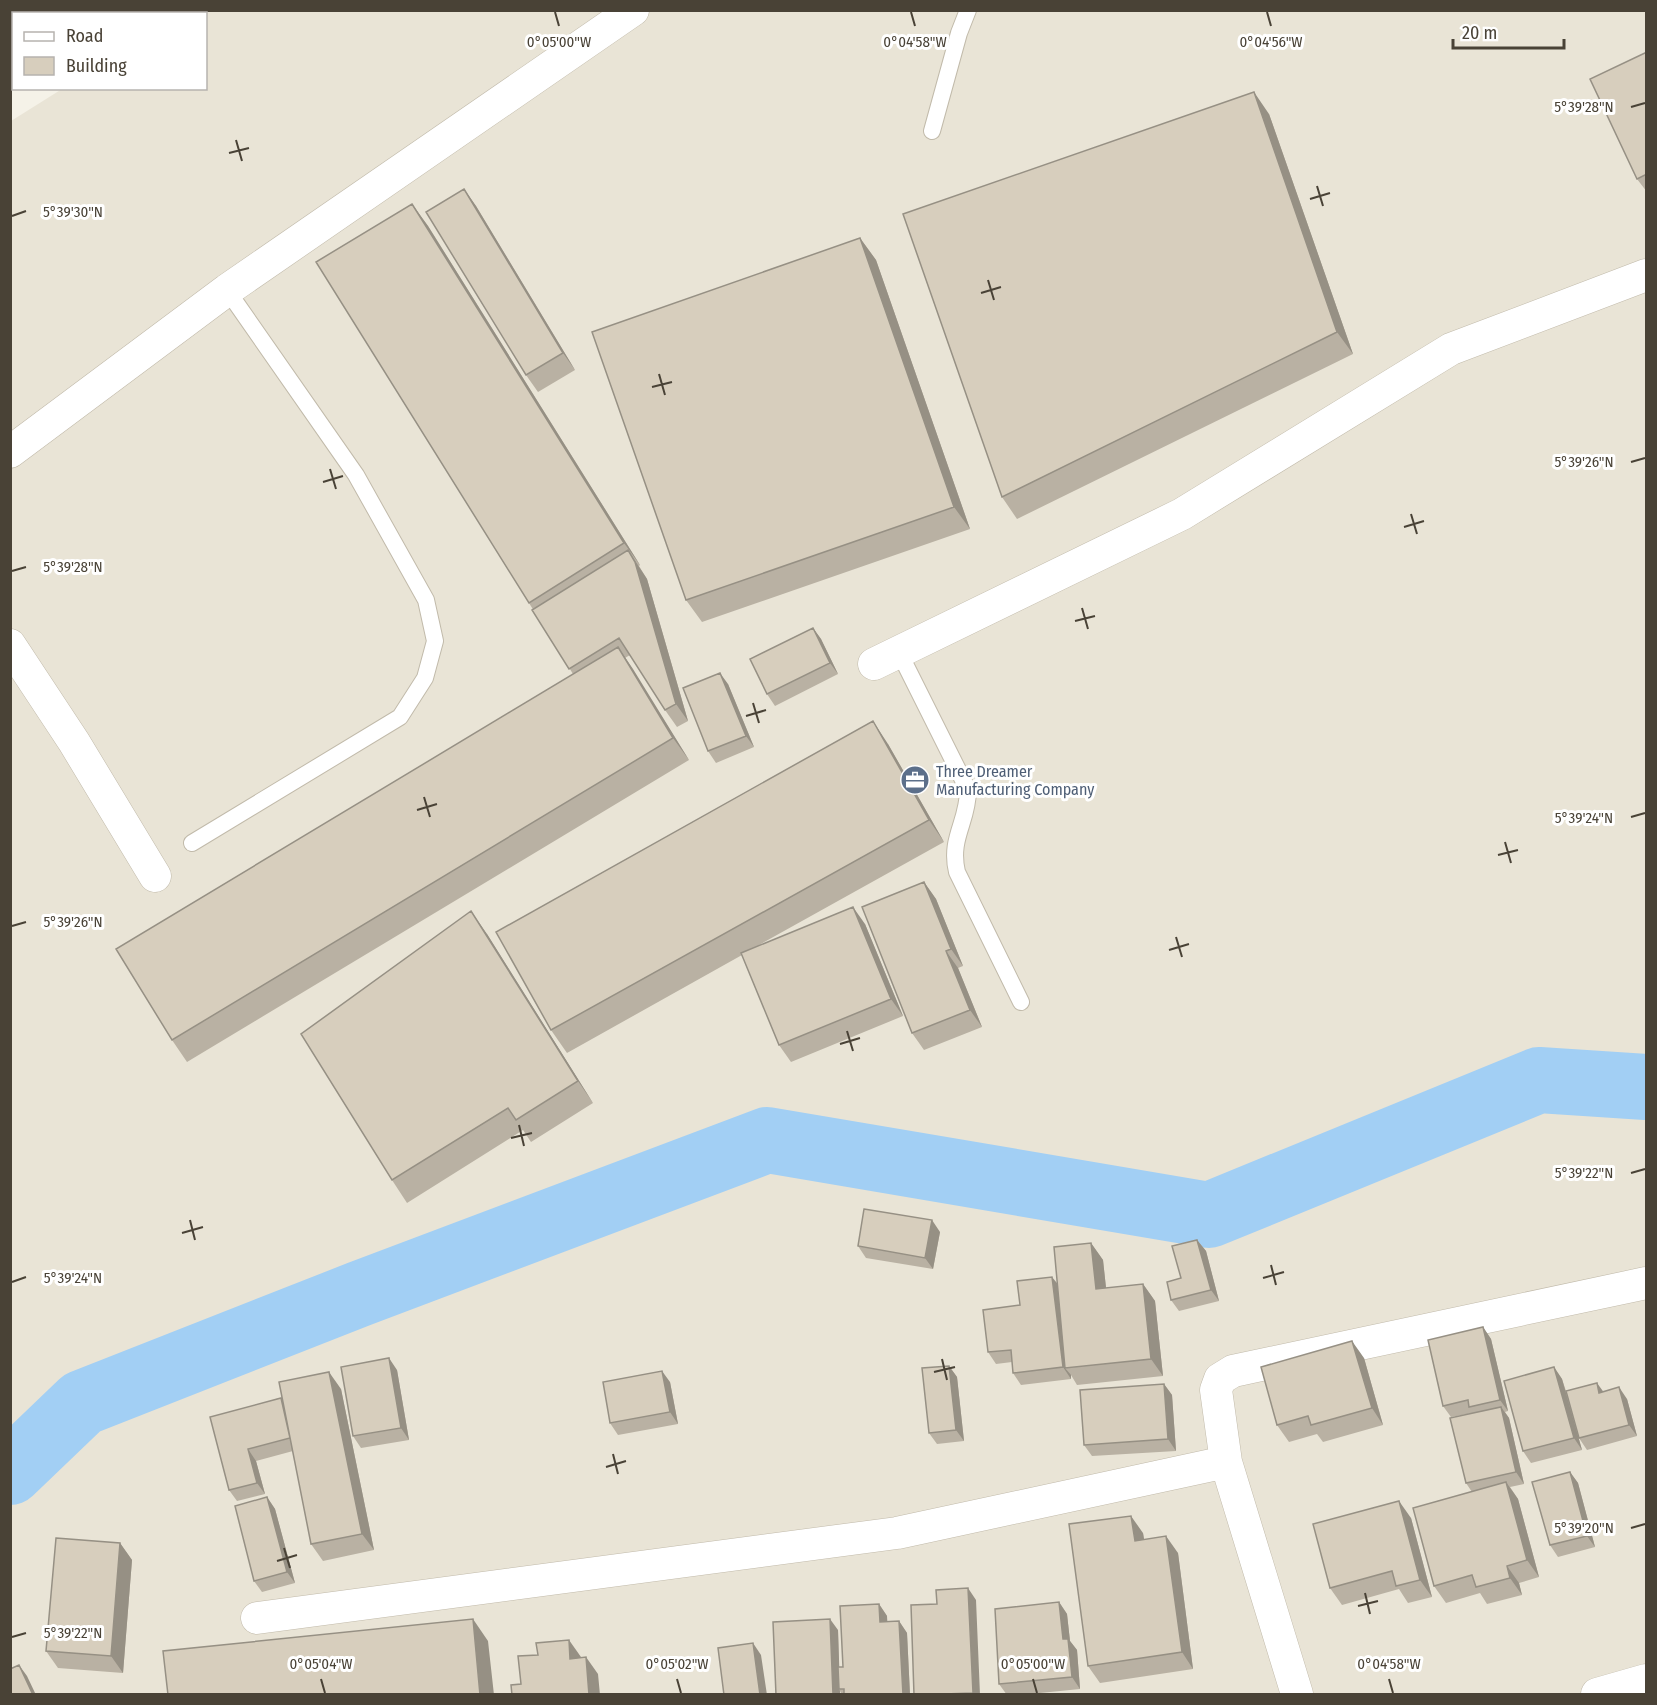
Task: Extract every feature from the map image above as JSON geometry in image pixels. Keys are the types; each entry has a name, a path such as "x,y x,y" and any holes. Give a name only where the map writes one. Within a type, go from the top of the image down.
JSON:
{"street":[{"path":"10,452 226,290 633,10"},
{"path":"887,658 1182,514 1451,349 1647,275"},
{"path":"10,645 74,742 155,876"},
{"path":"1297,1695 1226,1461 1216,1390 1220,1379 1233,1371 1647,1283"},
{"path":"257,1618 897,1533 1226,1461"},
{"path":"1597,1695 1647,1680"}],"lane":[{"path":"932,131 959,33 968,10"},
{"path":"192,843 400,717 425,678 435,641 426,600 356,475 226,290"},
{"path":"887,658 968,790 967,810 956,839 953,856 957,872 1021,1002"}],"shaded area":[{"path":"1646,11 1646,1694 11,1694 11,121 60,90 207,90 207,12 184,12"}],"building":[{"path":"1647,52 1647,174 1637,179 1590,79"},
{"path":"1254,92 1337,332 1002,497 903,214"},
{"path":"464,189 563,353 526,375 426,212"},
{"path":"412,204 624,543 529,603 316,262"},
{"path":"860,238 954,507 686,600 592,332"},
{"path":"628,550 635,562 676,704 665,710 619,638 569,669 532,610"},
{"path":"813,628 830,663 767,694 750,659"},
{"path":"618,647 673,738 172,1040 116,949"},
{"path":"720,673 746,736 708,751 683,688"},
{"path":"873,721 929,820 551,1030 496,932"},
{"path":"924,882 951,949 946,951 970,1010 912,1033 862,907"},
{"path":"853,907 891,999 779,1045 741,953"},
{"path":"471,911 578,1081 516,1120 508,1108 392,1180 301,1034"},
{"path":"864,1209 932,1220 925,1258 858,1246"},
{"path":"1197,1240 1211,1290 1171,1300 1167,1282 1181,1278 1172,1246"},
{"path":"1091,1243 1096,1289 1143,1284 1151,1359 1065,1368 1054,1247"},
{"path":"1052,1277 1063,1367 1013,1373 1011,1350 988,1352 983,1310 1020,1305 1017,1281"},
{"path":"1483,1327 1500,1400 1469,1407 1468,1400 1443,1406 1428,1340"},
{"path":"1352,1341 1372,1408 1311,1425 1308,1416 1277,1425 1261,1367"},
{"path":"389,1358 401,1428 353,1436 341,1367"},
{"path":"949,1366 956,1430 929,1433 922,1368"},
{"path":"1554,1367 1574,1438 1523,1451 1504,1381"},
{"path":"662,1371 670,1412 610,1423 603,1382"},
{"path":"329,1372 362,1534 311,1544 279,1382"},
{"path":"1597,1383 1599,1393 1619,1387 1629,1425 1579,1438 1566,1391"},
{"path":"1164,1384 1168,1439 1084,1445 1080,1390"},
{"path":"281,1398 290,1438 248,1449 257,1483 229,1490 210,1417"},
{"path":"1501,1407 1516,1472 1466,1483 1450,1418"},
{"path":"1570,1472 1587,1536 1550,1545 1532,1482"},
{"path":"1506,1482 1527,1560 1507,1566 1510,1578 1476,1587 1472,1575 1434,1586 1413,1508"},
{"path":"267,1497 287,1572 254,1581 235,1506"},
{"path":"1399,1501 1420,1580 1396,1586 1392,1571 1330,1588 1313,1524"},
{"path":"1131,1516 1135,1541 1166,1536 1182,1652 1088,1666 1069,1524"},
{"path":"56,1538 120,1543 111,1656 46,1651"},
{"path":"968,1588 973,1693 914,1695 911,1605 937,1604 936,1590"},
{"path":"1059,1602 1063,1639 1068,1639 1072,1677 999,1684 995,1609"},
{"path":"879,1604 880,1622 899,1621 903,1695 844,1695 844,1689 839,1689 838,1667 843,1667 840,1606"},
{"path":"473,1619 480,1695 168,1695 163,1651"},
{"path":"830,1619 833,1695 776,1695 773,1622"},
{"path":"569,1640 570,1659 586,1657 589,1695 512,1695 511,1685 521,1684 518,1656 538,1655 536,1643"},
{"path":"753,1643 760,1695 724,1695 718,1648"},
{"path":"19,1665 33,1695 10,1695 10,1669"}],"waterway":[{"path":"10,1472 82,1403 359,1294 767,1140 1209,1215 1539,1080 1646,1087"}],"place":[{"name":"Three Dreamer Manufacturing Company","path":"915,780"}]}
